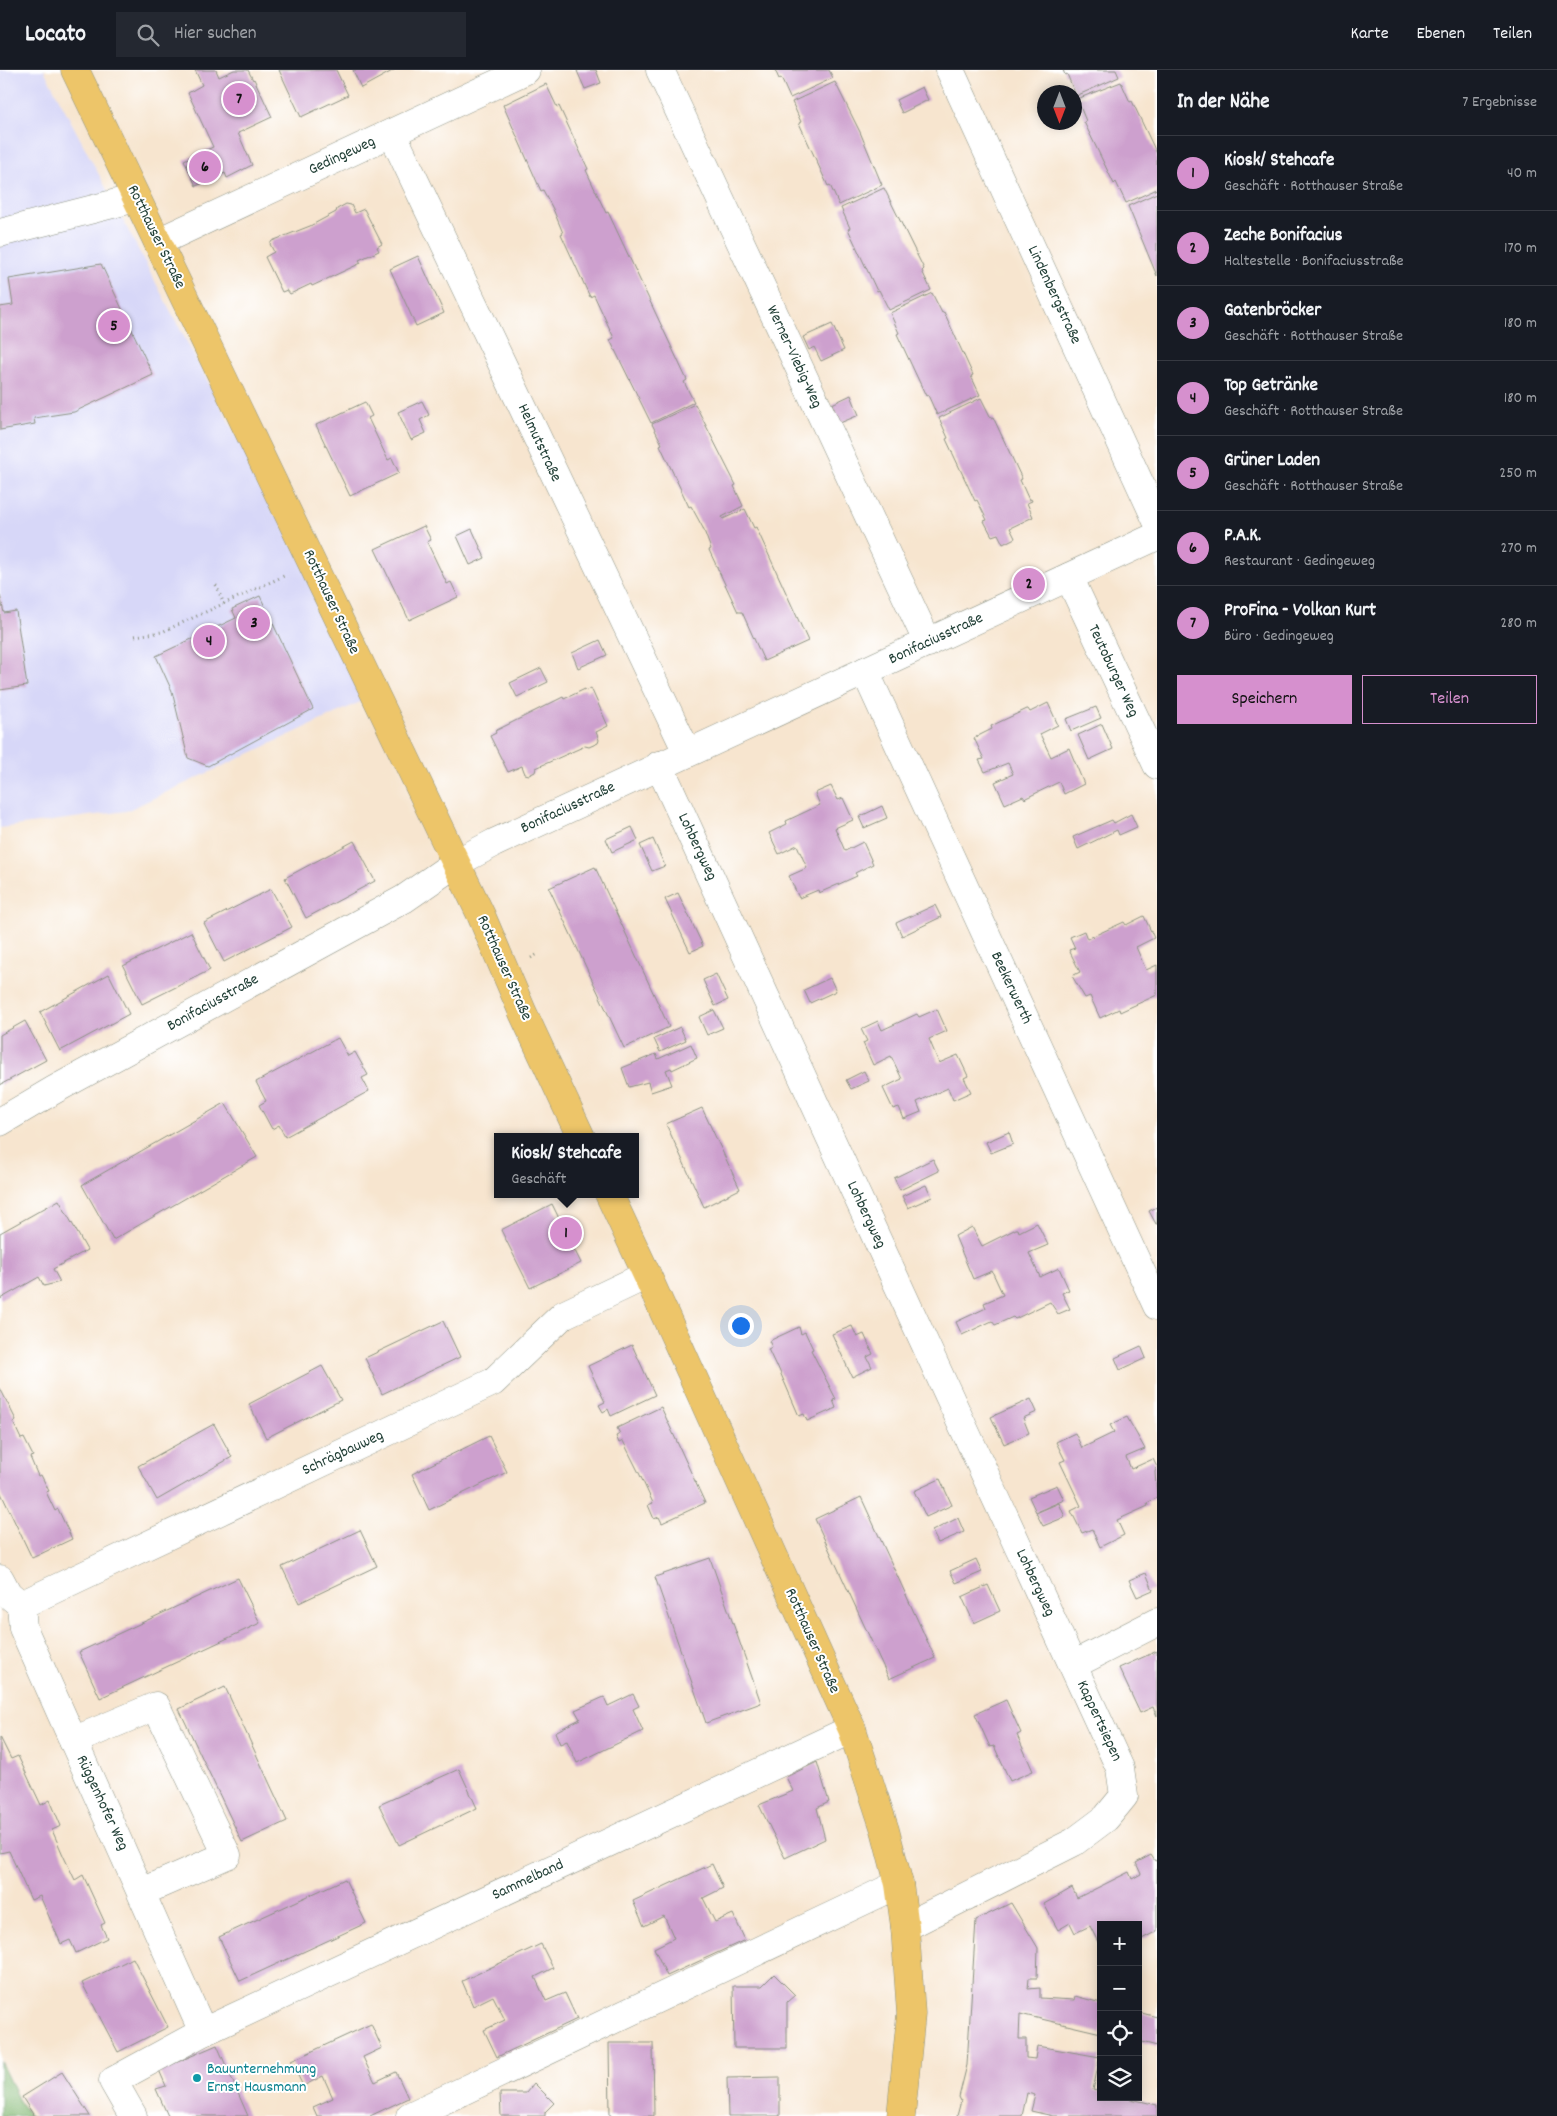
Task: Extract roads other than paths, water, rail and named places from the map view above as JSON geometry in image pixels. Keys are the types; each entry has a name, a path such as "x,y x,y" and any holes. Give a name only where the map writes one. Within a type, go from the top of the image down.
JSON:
{"main road":[{"name":"Rotthauser Straße","path":"75,70 491,937 523,1013 579,1133"},
{"name":"Rotthauser Straße","path":"611,1198 852,1729 885,1830 899,1884 905,1927 911,2014 901,2116"}],"street":[{"name":"Gedingeweg","path":"158,242 526,70"},
{"name":"Werner-Viebig-Weg","path":"660,70 928,643"},
{"name":"Lindenbergstraße","path":"950,70 1157,521"},
{"name":"Helmutstraße","path":"392,133 687,752"},
{"path":"0,233 136,198"},
{"name":"Bonifaciusstraße","path":"0,1122 54,1090 404,899 456,864 523,828 1157,536"},
{"name":"Teutoburger Weg","path":"1069,577 1157,765"},
{"name":"Beekerwerth","path":"865,671 1157,1306"},
{"name":"Lohbergweg","path":"659,765 1073,1664"},
{"name":"Schrägbauweg","path":"21,1605 493,1382 563,1315 647,1276"},
{"path":"0,1578 8,1594 21,1605"},
{"name":"Rüggenhofer Weg","path":"21,1605 23,1628 204,2032"},
{"name":"Kappertsiepen","path":"905,1927 1074,1842 1106,1818 1124,1796 1120,1768 1073,1664 1157,1622"},
{"path":"73,1741 156,1706 228,1854 142,1892"},
{"name":"Sammelband","path":"132,2116 114,2081 204,2032 852,1729"},
{"path":"410,2116 899,1884"}],"place":[{"name":"ProFina - Volkan Kurt","path":"239,99"},
{"name":"P.A.K.","path":"205,167"},
{"name":"Grüner Laden","path":"114,326"},
{"name":"Zeche Bonifacius","path":"1029,584"},
{"name":"Gatenbröcker","path":"254,623"},
{"name":"Top Getränke","path":"209,641"},
{"name":"Kiosk/ Stehcafe","path":"566,1233"},
{"name":"Bauunternehmung Ernst Hausmann","path":"197,2078"}]}
